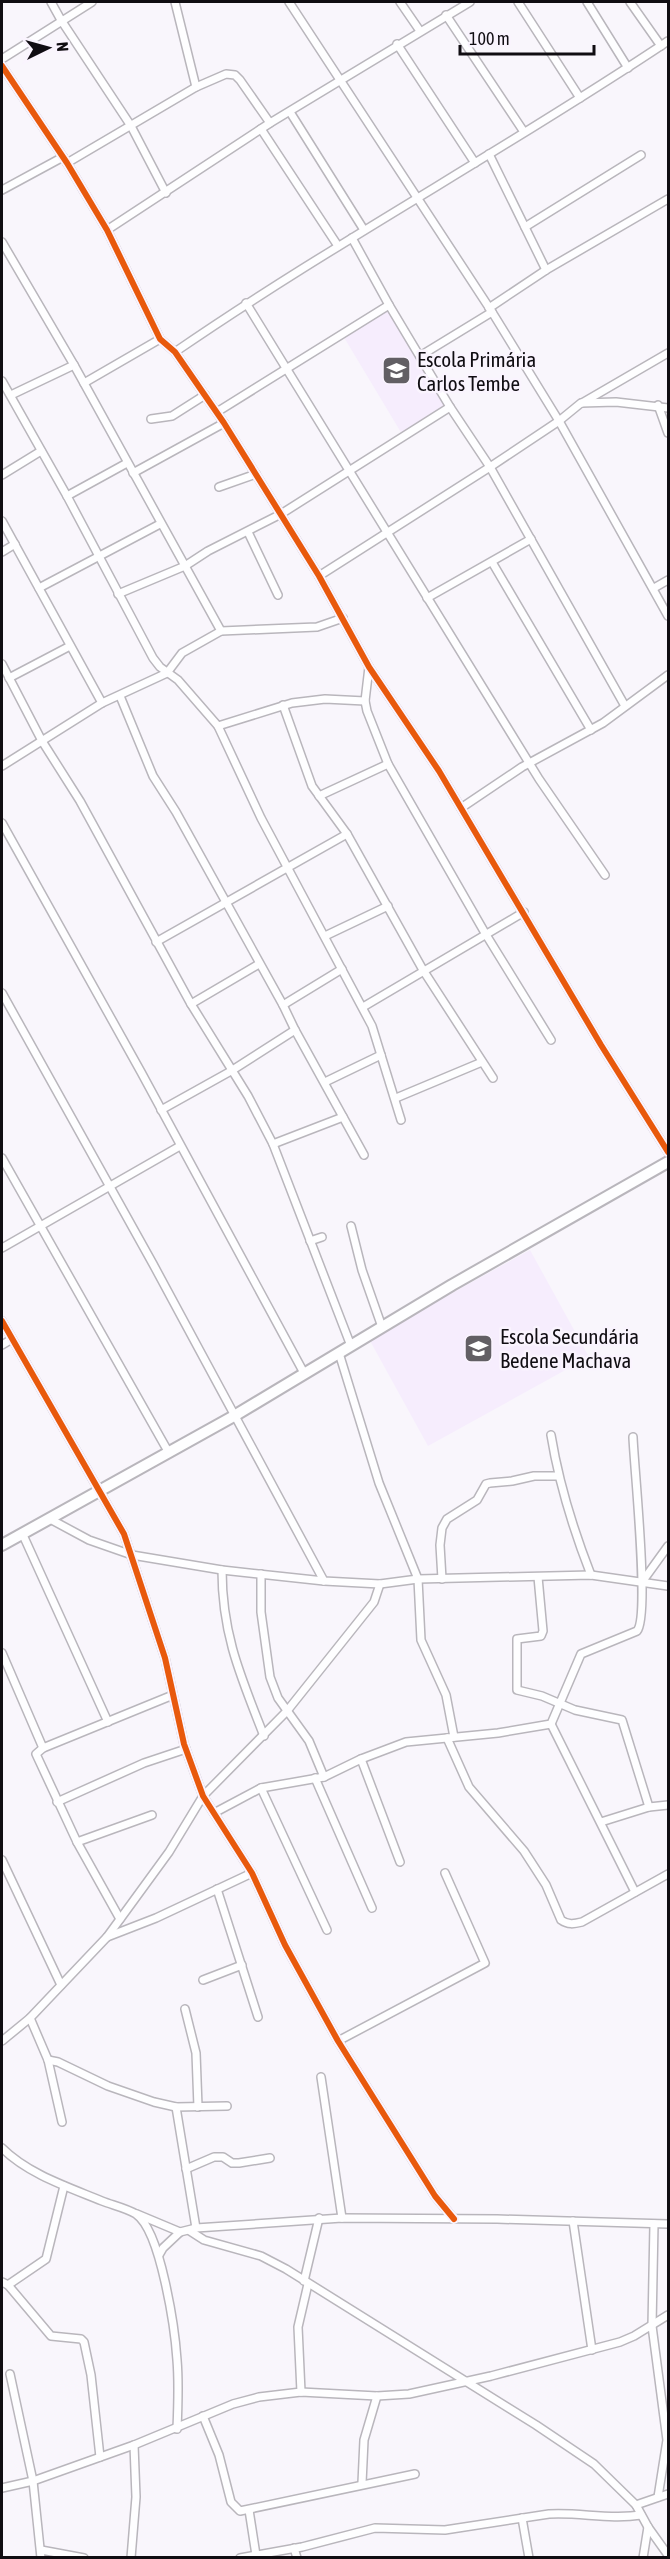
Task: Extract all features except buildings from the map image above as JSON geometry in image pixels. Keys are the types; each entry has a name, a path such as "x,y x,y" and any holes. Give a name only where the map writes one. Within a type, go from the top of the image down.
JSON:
{"street":[{"path":"51,2 131,126 166,193"},
{"path":"2,59 92,2"},
{"path":"175,2 196,87"},
{"path":"289,2 491,310 669,616"},
{"path":"400,2 420,31"},
{"path":"107,230 270,123 470,2"},
{"path":"518,2 580,98"},
{"path":"587,2 628,68"},
{"path":"630,2 661,46"},
{"path":"446,15 524,132"},
{"path":"175,352 246,303 669,41"},
{"path":"397,45 475,163"},
{"path":"2,66 65,160 107,230 160,339 175,352 225,423 319,576 369,667 461,808 601,1045 669,1152"},
{"path":"2,190 131,126 196,87 226,74 235,75 270,123"},
{"path":"290,112 364,230"},
{"path":"261,129 339,246"},
{"path":"489,154 546,270"},
{"path":"525,227 640,155"},
{"path":"420,356 491,310 546,270 669,199"},
{"path":"352,238 450,407 490,467 625,706"},
{"path":"2,245 74,365 221,631"},
{"path":"246,303 531,764 605,875"},
{"path":"217,412 389,305"},
{"path":"84,383 160,339"},
{"path":"319,576 490,467 558,422 581,403 669,353"},
{"path":"11,395 74,365"},
{"path":"2,381 67,495 153,658 167,673 178,680 218,726 261,818 372,1026 401,1120"},
{"path":"152,419 172,416 205,395"},
{"path":"581,403 616,402 669,408"},
{"path":"658,405 669,433"},
{"path":"118,594 185,566 208,551 281,514 450,407"},
{"path":"133,473 225,423"},
{"path":"2,475 41,452"},
{"path":"67,495 127,464"},
{"path":"219,487 256,474"},
{"path":"2,521 102,703"},
{"path":"39,588 160,524"},
{"path":"248,531 278,595"},
{"path":"427,598 531,539"},
{"path":"2,552 15,544"},
{"path":"492,562 591,730"},
{"path":"654,588 669,580"},
{"path":"2,766 102,703 167,673 182,653 221,631 317,627 343,618"},
{"path":"9,678 70,646"},
{"path":"2,666 42,741 80,801 190,1004 248,1096 273,1144 351,1346"},
{"path":"369,667 365,701 373,730 388,764 485,933 551,1040"},
{"path":"461,808 522,767 591,730 669,675"},
{"path":"120,696 153,776 283,1005 364,1155"},
{"path":"218,726 283,705 325,699 365,701"},
{"path":"283,705 312,786 347,834 423,970 493,1078"},
{"path":"319,796 388,764"},
{"path":"2,823 304,1373"},
{"path":"156,942 347,834"},
{"path":"325,936 388,906"},
{"path":"363,1007 524,912"},
{"path":"190,1004 259,964"},
{"path":"283,1005 342,969"},
{"path":"2,993 110,1186 324,1581"},
{"path":"161,1110 231,1071 295,1030"},
{"path":"325,1082 381,1055"},
{"path":"396,1098 482,1062"},
{"path":"273,1144 343,1118"},
{"path":"2,1248 180,1146"},
{"path":"2,1158 169,1453"},
{"path":"2,1545 234,1416 382,1327 669,1162"},
{"path":"351,1226 362,1270 382,1327"},
{"path":"310,1241 322,1237"},
{"path":"2,1321 124,1534 165,1658 186,1749 203,1796 252,1873 285,1945 338,2041 435,2196 454,2219"},
{"path":"2,1345 12,1339"},
{"path":"339,1353 379,1482 418,1580 421,1640 446,1695 451,1738 469,1787 524,1851 546,1886 561,1920 573,1924 582,1922 669,1874"},
{"path":"551,1435 558,1476 573,1528 591,1575"},
{"path":"551,1724 581,1654 639,1629 642,1581 633,1437"},
{"path":"442,1579 440,1545 442,1528 447,1519 477,1500 486,1484 534,1476 558,1476"},
{"path":"51,1519 89,1540 132,1555 222,1570 324,1581 380,1584 418,1580 591,1575 669,1586"},
{"path":"23,1535 108,1722"},
{"path":"642,1581 669,1546"},
{"path":"222,1570 228,1639 264,1736"},
{"path":"261,1574 261,1612 274,1691 309,1741 324,1777"},
{"path":"538,1577 543,1631 541,1636 517,1639 517,1688 575,1710 622,1720 649,1807"},
{"path":"2,2041 30,2018 107,1937 169,1852 203,1796 286,1711 374,1602 380,1584"},
{"path":"2,1653 43,1748"},
{"path":"120,1919 77,1842 36,1754 43,1748 173,1695"},
{"path":"214,1813 261,1788 324,1777 361,1759 406,1742 551,1724"},
{"path":"551,1724 634,1892"},
{"path":"57,1802 144,1763 186,1749"},
{"path":"361,1759 400,1862"},
{"path":"315,1778 372,1908"},
{"path":"261,1788 327,1930"},
{"path":"601,1822 649,1807 669,1805"},
{"path":"77,1842 152,1815"},
{"path":"2,1860 61,1985"},
{"path":"107,1937 156,1918 252,1873"},
{"path":"338,2041 485,1963 445,1873"},
{"path":"217,1889 258,2017"},
{"path":"203,1980 242,1965"},
{"path":"185,2009 196,2053 198,2107"},
{"path":"30,2018 48,2060 62,2122"},
{"path":"48,2060 58,2062 108,2086 176,2107 227,2106"},
{"path":"321,2077 342,2218"},
{"path":"176,2107 193,2229 204,2240 261,2256 389,2332 594,2464 636,2505 648,2527 669,2554"},
{"path":"2,2148 5,2155 64,2186 180,2232"},
{"path":"186,2169 214,2157 223,2157 232,2163 270,2158"},
{"path":"64,2186 46,2259 5,2284 51,2336 81,2339 84,2342 91,2375 100,2457"},
{"path":"137,2214 151,2234 159,2255 177,2358 179,2394 177,2429"},
{"path":"301,2392 298,2327 319,2218"},
{"path":"159,2255 180,2232 319,2218 669,2224"},
{"path":"573,2221 592,2350"},
{"path":"654,2224 652,2326 667,2440 658,2497"},
{"path":"2,2488 33,2481 177,2429 233,2404 259,2397 301,2392 377,2396 409,2394 592,2350 634,2336 669,2315"},
{"path":"10,2374 33,2481 41,2554 84,2558"},
{"path":"362,2484 364,2440 377,2396"},
{"path":"203,2416 219,2455 231,2502 240,2511 415,2474"},
{"path":"131,2558 136,2497 134,2445"},
{"path":"636,2505 669,2494"},
{"path":"249,2510 255,2555"},
{"path":"240,2558 294,2548 375,2528 445,2530 564,2513 604,2518 641,2515"},
{"path":"522,2518 529,2558"},
{"path":"643,2558 648,2527"},
{"path":"294,2548 297,2558"}],"shaded area":[{"name":"Escola Primária Carlos Tembe","path":"389,305 450,407 402,434 342,334"},
{"name":"Escola Secundária Bedene Machava","path":"530,1250 589,1357 428,1446 369,1339"}],"cycle path":[{"path":"2,66 67,163 107,230 160,339 175,352 224,423 319,576 369,667 439,771 601,1045 668,1152"},
{"path":"2,1321 124,1534 165,1658 184,1744 203,1796 252,1873 285,1945 338,2041 435,2196 454,2219"}],"place":[{"name":"Escola Primária Carlos Tembe","path":"396,371"},
{"name":"Escola Secundária Bedene Machava","path":"479,1348"}]}
